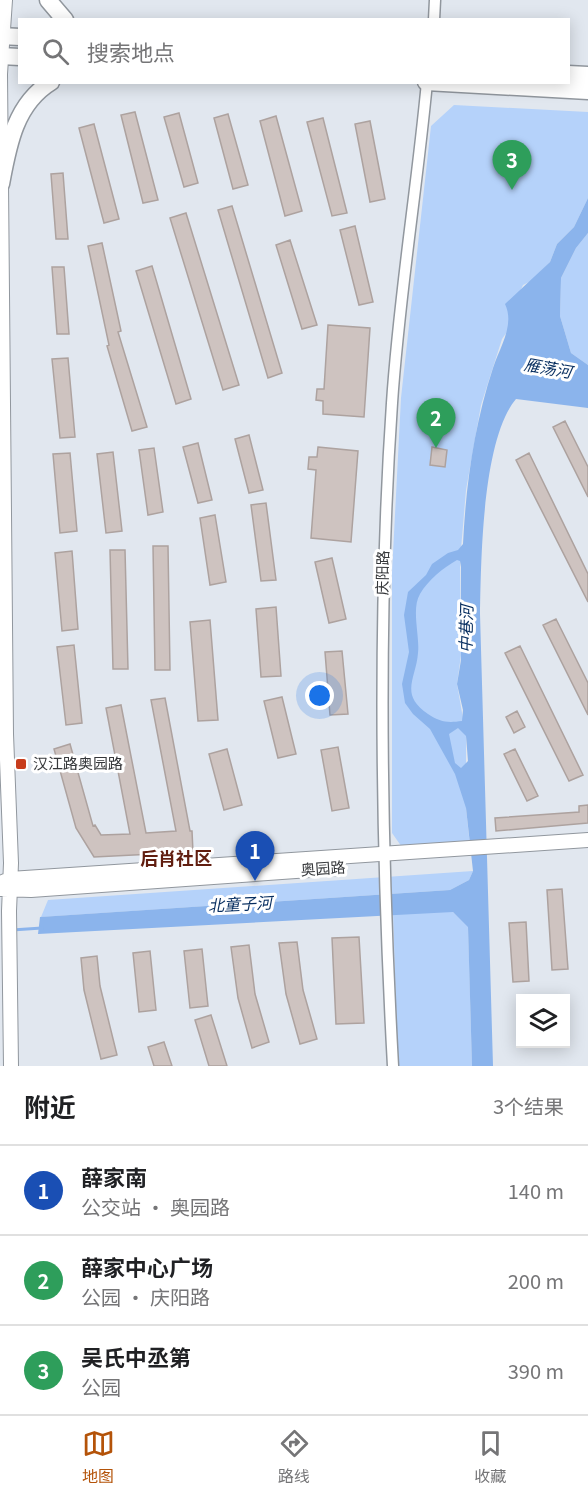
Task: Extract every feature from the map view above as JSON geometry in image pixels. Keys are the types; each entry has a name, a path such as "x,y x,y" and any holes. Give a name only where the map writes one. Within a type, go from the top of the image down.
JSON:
{"main road":[{"path":"5,0 0,56 5,885 9,911 11,1066"},
{"path":"48,0 63,18"},
{"path":"1,36 18,37"},
{"path":"0,56 18,57"},
{"path":"570,74 588,75"},
{"path":"1,184 10,136 29,101 49,84"},
{"path":"459,84 588,92"},
{"path":"497,851 588,840"},
{"path":"497,851 588,848"},
{"name":"奥园路","path":"5,885 497,851"}],"street":[{"path":"434,18 435,0"},
{"name":"庆阳路","path":"393,1066 384,860 382,573 392,400 427,84"}],"shaded area":[{"path":"454,105 588,112 588,198 574,227 557,244 550,262 531,281 523,285 510,314 509,329 502,339 481,405 466,490 460,561 461,655 457,684 466,736 466,808 470,846 404,850 392,833 392,573 401,398 431,126"},
{"path":"588,233 588,365 571,353 560,316 561,278 576,248"},
{"path":"473,871 469,880 450,890 41,917 48,900"},
{"path":"443,910 453,912 468,926 472,1066 398,1066 393,913"}],"water":[{"path":"588,198 588,233 576,248 561,278 560,316 571,353 588,365 588,408 516,399 505,418 496,442 490,471 483,533 480,614 493,1066 472,1066 468,927 453,912 38,934 40,917 450,890 469,880 473,871 466,808 455,774 430,729 413,714 405,703 402,684 409,652 404,615 408,592 426,575 432,564 448,553 458,550 463,544 466,499 476,433 486,390 507,328 508,312 505,304 550,262 557,244 574,227","holes":["457,560 460,561 461,567 461,660 457,684 463,710 462,721 448,722 432,717 419,707 414,700 411,686 418,653 417,600 432,579","458,728 466,736 468,761 461,768 455,763 449,734"]}],"building":[{"path":"135,112 158,200 143,203 121,115"},
{"path":"179,113 198,183 184,187 164,117"},
{"path":"228,114 248,185 233,189 214,118"},
{"path":"276,116 302,211 285,216 260,121"},
{"path":"323,118 347,213 332,216 307,122"},
{"path":"370,121 385,199 370,202 355,124"},
{"path":"94,124 119,219 104,223 79,128"},
{"path":"63,173 68,239 56,239 51,174"},
{"path":"232,206 282,373 268,378 218,210"},
{"path":"186,213 239,385 223,390 170,218"},
{"path":"355,226 373,302 359,305 340,230"},
{"path":"290,240 317,325 302,329 276,245"},
{"path":"102,243 121,331 118,332 147,427 132,431 107,346 109,345 88,246"},
{"path":"152,266 191,399 176,404 136,271"},
{"path":"52,267 64,267 69,334 57,334"},
{"path":"328,325 370,328 364,417 323,414 323,401 316,400 317,389 324,389"},
{"path":"68,358 75,437 60,438 52,359"},
{"path":"565,421 588,467 588,497 553,427"},
{"path":"249,435 263,490 249,493 235,439"},
{"path":"198,443 212,500 198,503 183,447"},
{"path":"318,447 358,451 351,542 311,538 316,470 308,469 309,457 317,457"},
{"path":"432,447 447,450 445,467 430,465"},
{"path":"154,448 163,512 148,515 139,450"},
{"path":"113,452 122,531 106,533 97,454"},
{"path":"70,453 77,531 60,533 53,454"},
{"path":"529,453 588,574 588,602 516,460"},
{"path":"266,503 276,580 261,581 251,505"},
{"path":"215,515 226,582 210,585 200,518"},
{"path":"153,546 168,546 170,670 155,670"},
{"path":"110,550 125,550 128,669 113,669"},
{"path":"72,551 78,629 62,631 55,553"},
{"path":"332,558 346,619 329,623 315,562"},
{"path":"276,607 281,676 261,677 256,609"},
{"path":"556,619 588,683 588,715 543,625"},
{"path":"210,620 218,720 198,721 190,622"},
{"path":"74,645 82,723 66,725 57,647"},
{"path":"520,646 583,775 569,781 505,653"},
{"path":"342,651 348,714 330,715 325,652"},
{"path":"282,697 296,754 278,758 264,701"},
{"path":"165,698 190,831 192,831 193,852 94,857 76,828 54,749 70,744 93,826 95,825 101,835 130,834 106,708 121,705 146,833 176,831 151,700"},
{"path":"517,711 525,727 514,733 506,717"},
{"path":"338,747 349,808 332,811 321,750"},
{"path":"227,749 242,805 224,810 209,754"},
{"path":"515,749 538,796 527,801 504,754"},
{"path":"588,805 588,823 496,831 495,818 579,812 579,806"},
{"path":"562,889 568,969 552,970 547,890"},
{"path":"526,922 529,981 513,982 509,923"},
{"path":"359,937 364,1023 336,1024 332,938"},
{"path":"297,942 303,990 317,1039 300,1044 286,994 279,943"},
{"path":"249,945 255,994 269,1042 252,1048 238,998 231,947"},
{"path":"202,949 208,1006 190,1008 184,951"},
{"path":"150,951 156,1010 139,1012 133,953"},
{"path":"97,956 100,986 117,1055 101,1059 84,990 81,958"},
{"path":"211,1015 227,1066 209,1066 195,1020"},
{"path":"164,1042 172,1066 154,1066 148,1047"}],"waterway":[{"name":"北童子河","path":"12,930 42,928"}],"place":[{"name":"吴氏中丞第","path":"512,190"},
{"name":"薛家中心广场","path":"436,448"},
{"name":"汉江路奥园路","path":"21,764"},
{"name":"薛家南","path":"255,881"}],"district":[{"name":"后肖社区","path":"176,859"}],"water label":[{"name":"雁荡河","path":"548,368"},
{"name":"中巷河","path":"466,629"}]}
